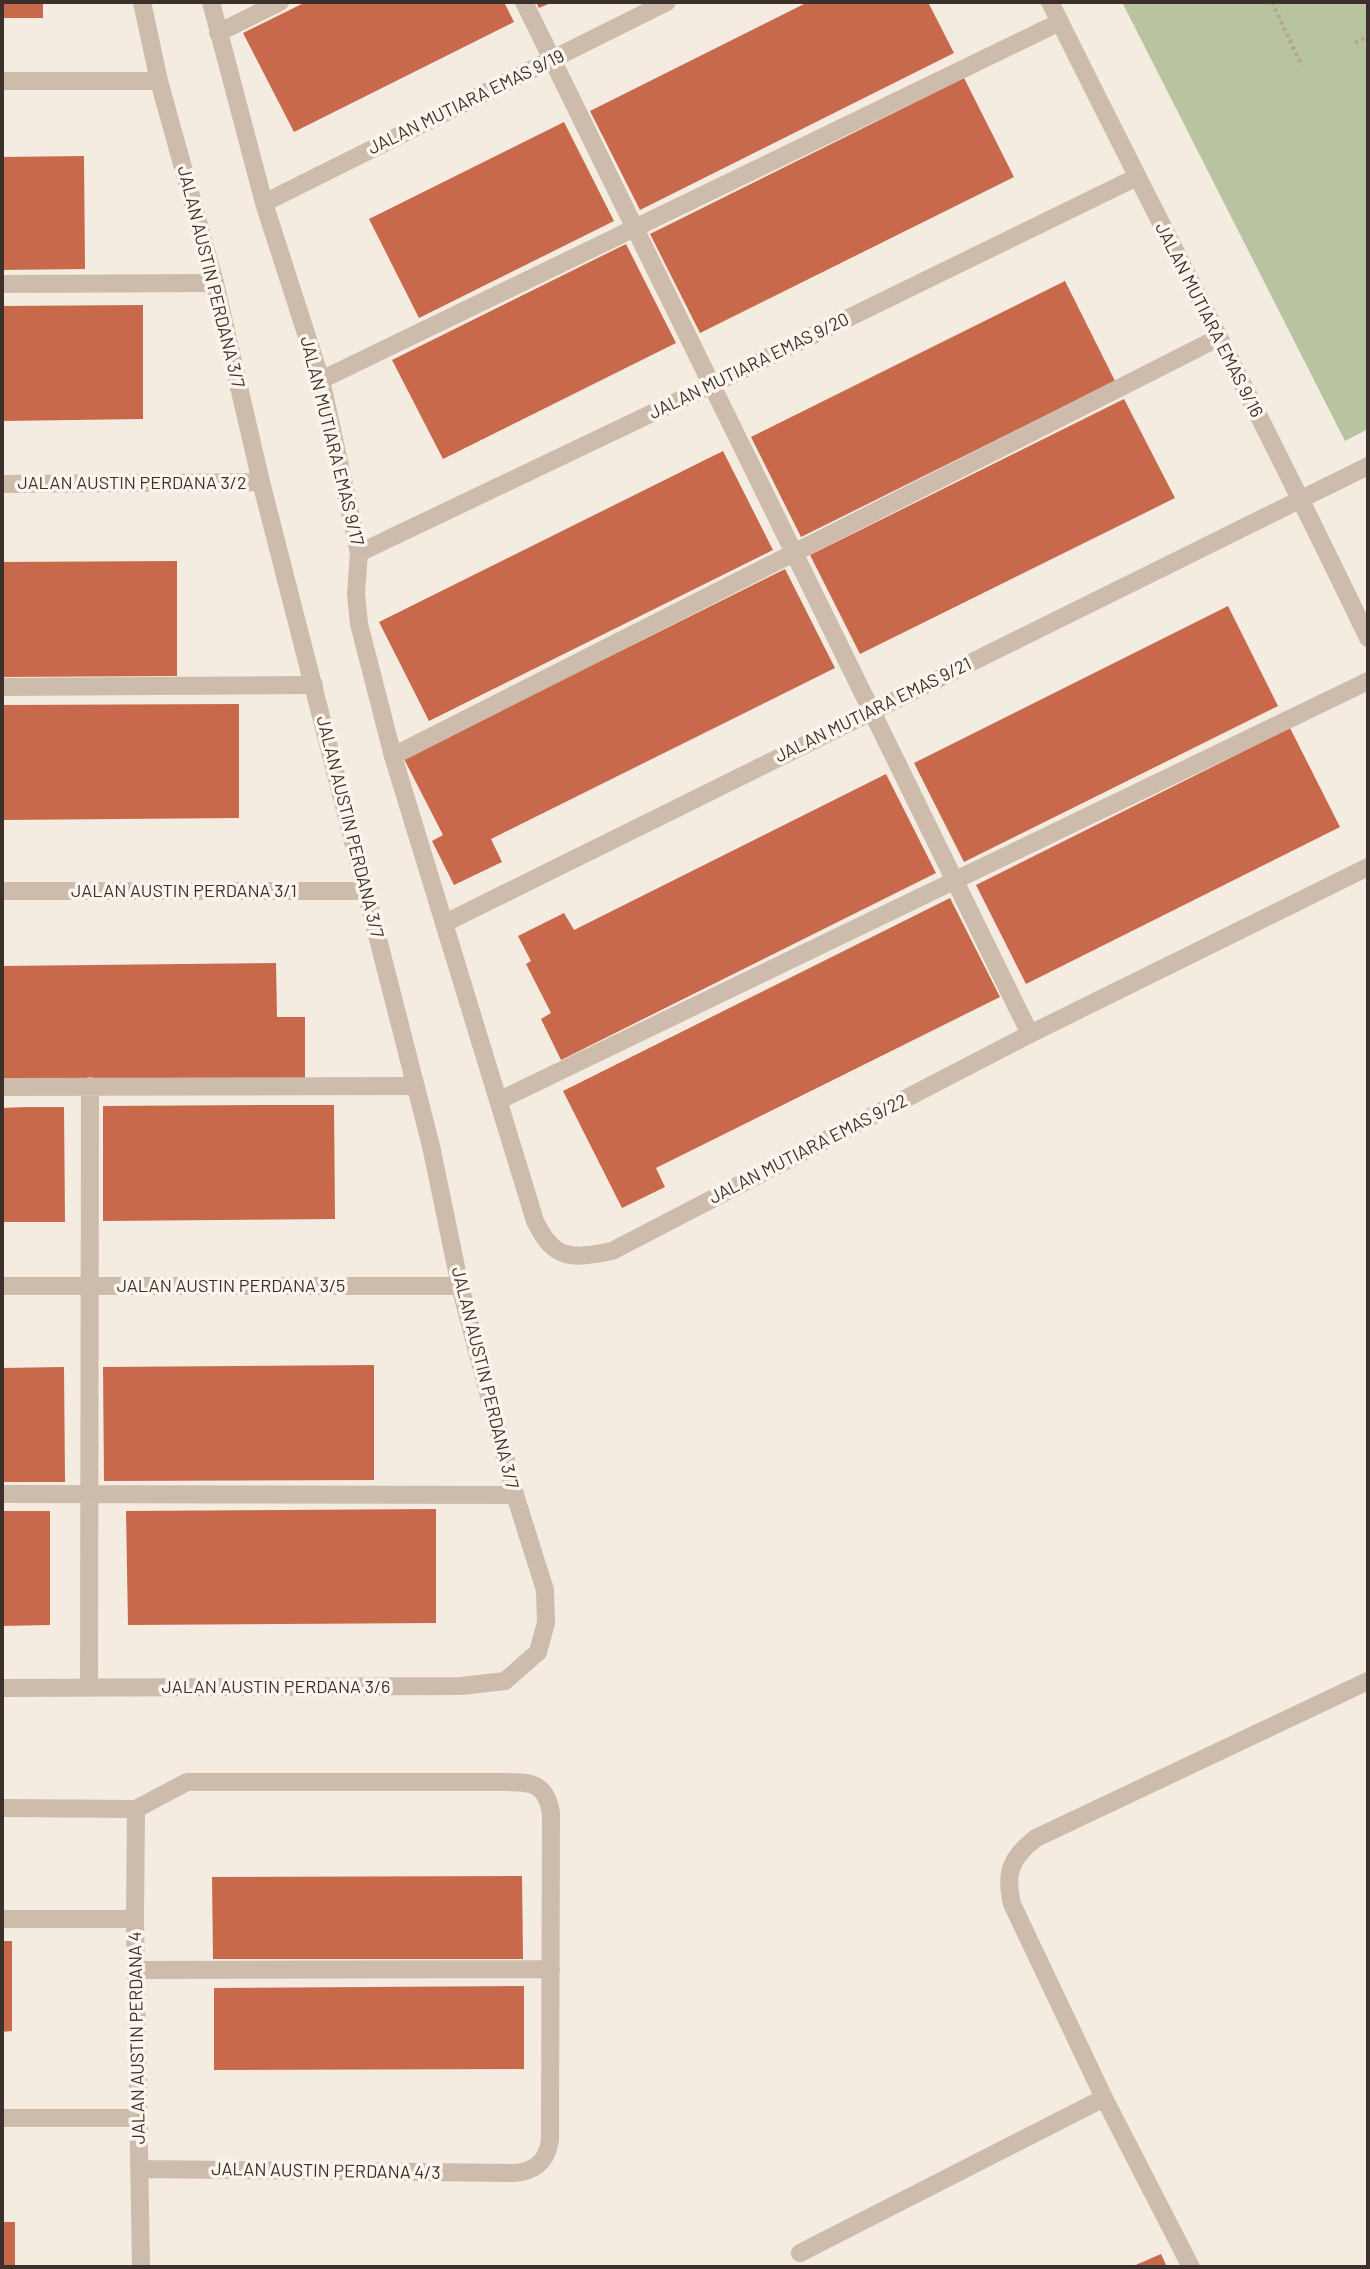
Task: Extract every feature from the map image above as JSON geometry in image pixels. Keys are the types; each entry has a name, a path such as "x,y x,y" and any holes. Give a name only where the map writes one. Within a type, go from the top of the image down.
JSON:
{"street":[{"name":"JALAN AUSTIN PERDANA 3/7","path":"142,2 159,81 215,283 261,482 431,1146 460,1286 515,1495 545,1591 546,1623 538,1652"},
{"name":"JALAN MUTIARA EMAS 9/17","path":"211,2 264,203 321,380 359,553 356,594 359,624 393,756 445,923"},
{"path":"218,33 280,2"},
{"path":"524,2 1030,1034"},
{"name":"JALAN MUTIARA EMAS 9/19","path":"264,203 667,2"},
{"name":"JALAN MUTIARA EMAS 9/16","path":"1050,2 1301,498 1368,638"},
{"path":"321,380 1060,22"},
{"path":"2,81 159,81"},
{"name":"JALAN MUTIARA EMAS 9/20","path":"359,553 1137,177"},
{"path":"2,284 215,283"},
{"path":"393,756 1218,338"},
{"name":"JALAN MUTIARA EMAS 9/21","path":"445,923 1368,466"},
{"name":"JALAN AUSTIN PERDANA 3/2","path":"2,484 261,482"},
{"path":"500,1101 1368,681"},
{"path":"2,687 314,685"},
{"name":"JALAN MUTIARA EMAS 9/22","path":"445,923 534,1221 544,1240 561,1254 582,1257 612,1251 1030,1034 1368,867"},
{"name":"JALAN AUSTIN PERDANA 3/1","path":"2,891 366,891"},
{"path":"89,1687 90,1086"},
{"path":"2,1087 415,1086"},
{"name":"JALAN AUSTIN PERDANA 3/5","path":"2,1286 460,1286"},
{"path":"2,1494 515,1495"},
{"name":"JALAN AUSTIN PERDANA 3/6","path":"2,1688 461,1686 505,1681 538,1652"},
{"path":"1191,2267 1104,2098 1012,1904 1008,1885 1011,1867 1021,1850 1036,1838 1368,1681"},
{"path":"2,1808 136,1808 187,1782 501,1782 532,1784 543,1790 549,1801 551,1969 136,1970"},
{"name":"JALAN AUSTIN PERDANA 4","path":"136,1808 135,1919 141,2267"},
{"path":"2,1919 135,1919"},
{"name":"JALAN AUSTIN PERDANA 4/3","path":"140,2169 530,2171 541,2164 548,2153 550,2141 551,1969"},
{"path":"800,2253 1104,2098"},
{"path":"2,2118 139,2118"}],"path":[{"path":"1272,2 1302,66"},
{"path":"1355,43 1368,36"}],"green space":[{"path":"1122,2 1368,2 1368,429 1345,441"}],"building":[{"path":"2,2 43,2 43,18 2,18"},
{"path":"306,2 504,2 514,22 294,132 243,33"},
{"path":"536,2 553,2 539,8"},
{"path":"808,2 928,2 954,53 640,210 590,111"},
{"path":"964,78 1014,177 700,333 650,234"},
{"path":"564,122 614,221 419,318 369,219"},
{"path":"84,156 85,269 2,270 2,157"},
{"path":"626,244 676,343 443,459 392,360"},
{"path":"1065,281 1115,381 801,537 751,437"},
{"path":"143,305 143,419 2,421 2,306"},
{"path":"1124,399 1175,498 860,654 810,555"},
{"path":"723,451 773,550 429,721 379,622"},
{"path":"177,561 177,676 2,677 2,562"},
{"path":"785,569 835,668 491,839 502,862 454,885 432,841 443,835 404,759"},
{"path":"1228,606 1278,706 964,862 914,763"},
{"path":"239,704 239,818 2,820 2,705"},
{"path":"1290,728 1340,827 1026,984 976,885"},
{"path":"886,774 936,873 561,1060 541,1019 551,1013 526,964 531,961 518,936 564,913 574,930"},
{"path":"950,898 1000,997 656,1168 665,1187 622,1208 563,1091"},
{"path":"276,963 277,1017 305,1017 305,1078 2,1080 2,966"},
{"path":"334,1105 335,1219 103,1221 103,1106"},
{"path":"64,1107 65,1222 2,1222 2,1108"},
{"path":"374,1365 374,1480 104,1481 103,1367"},
{"path":"64,1367 65,1482 2,1482 2,1368"},
{"path":"436,1509 436,1623 128,1625 126,1511"},
{"path":"2,1511 50,1511 50,1625 2,1626"},
{"path":"522,1876 523,1959 213,1959 212,1877"},
{"path":"2,1941 12,1941 12,2031 2,2032"},
{"path":"524,1986 524,2069 214,2070 214,1988"},
{"path":"2,2222 15,2222 15,2267 2,2267"},
{"path":"1161,2254 1167,2267 1131,2267"}]}
